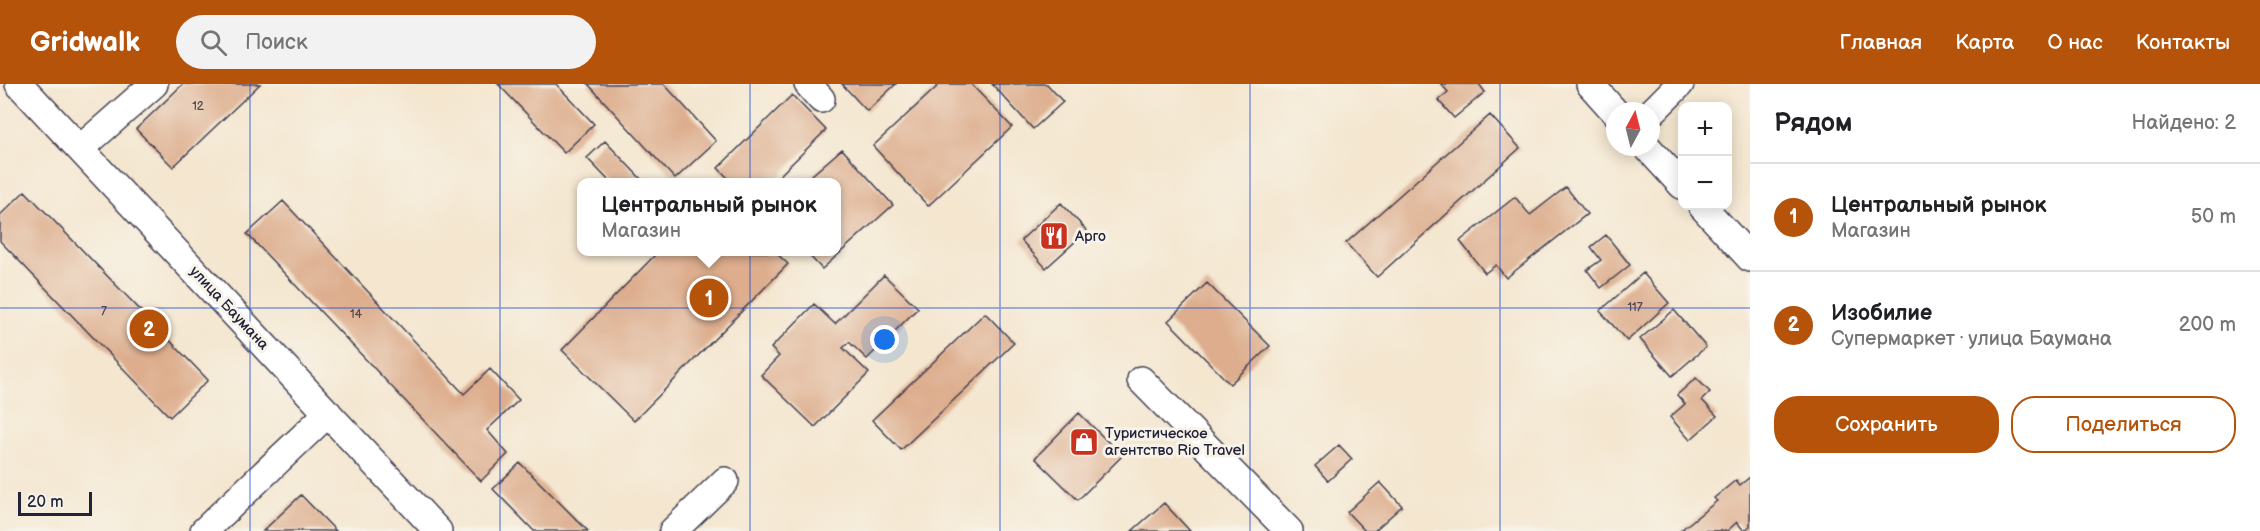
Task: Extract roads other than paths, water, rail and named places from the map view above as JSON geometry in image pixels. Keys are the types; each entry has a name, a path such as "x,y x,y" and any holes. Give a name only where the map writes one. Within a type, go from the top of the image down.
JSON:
{"street":[{"name":"улица Баумана","path":"19,84 438,531"},
{"path":"1590,84 1606,102"},
{"path":"1660,104 1680,84"},
{"path":"80,149 149,86"},
{"path":"1656,156 1678,180"},
{"path":"1706,210 1750,258"},
{"path":"1141,380 1289,531"},
{"path":"204,531 328,413"},
{"path":"673,531 725,481"}],"place":[{"name":"Арго","path":"1054,236"},
{"name":"Центральный рынок","path":"709,298"},
{"name":"Изобилие","path":"149,329"},
{"name":"Туристическое агентство Rio Travel","path":"1084,442"}]}
